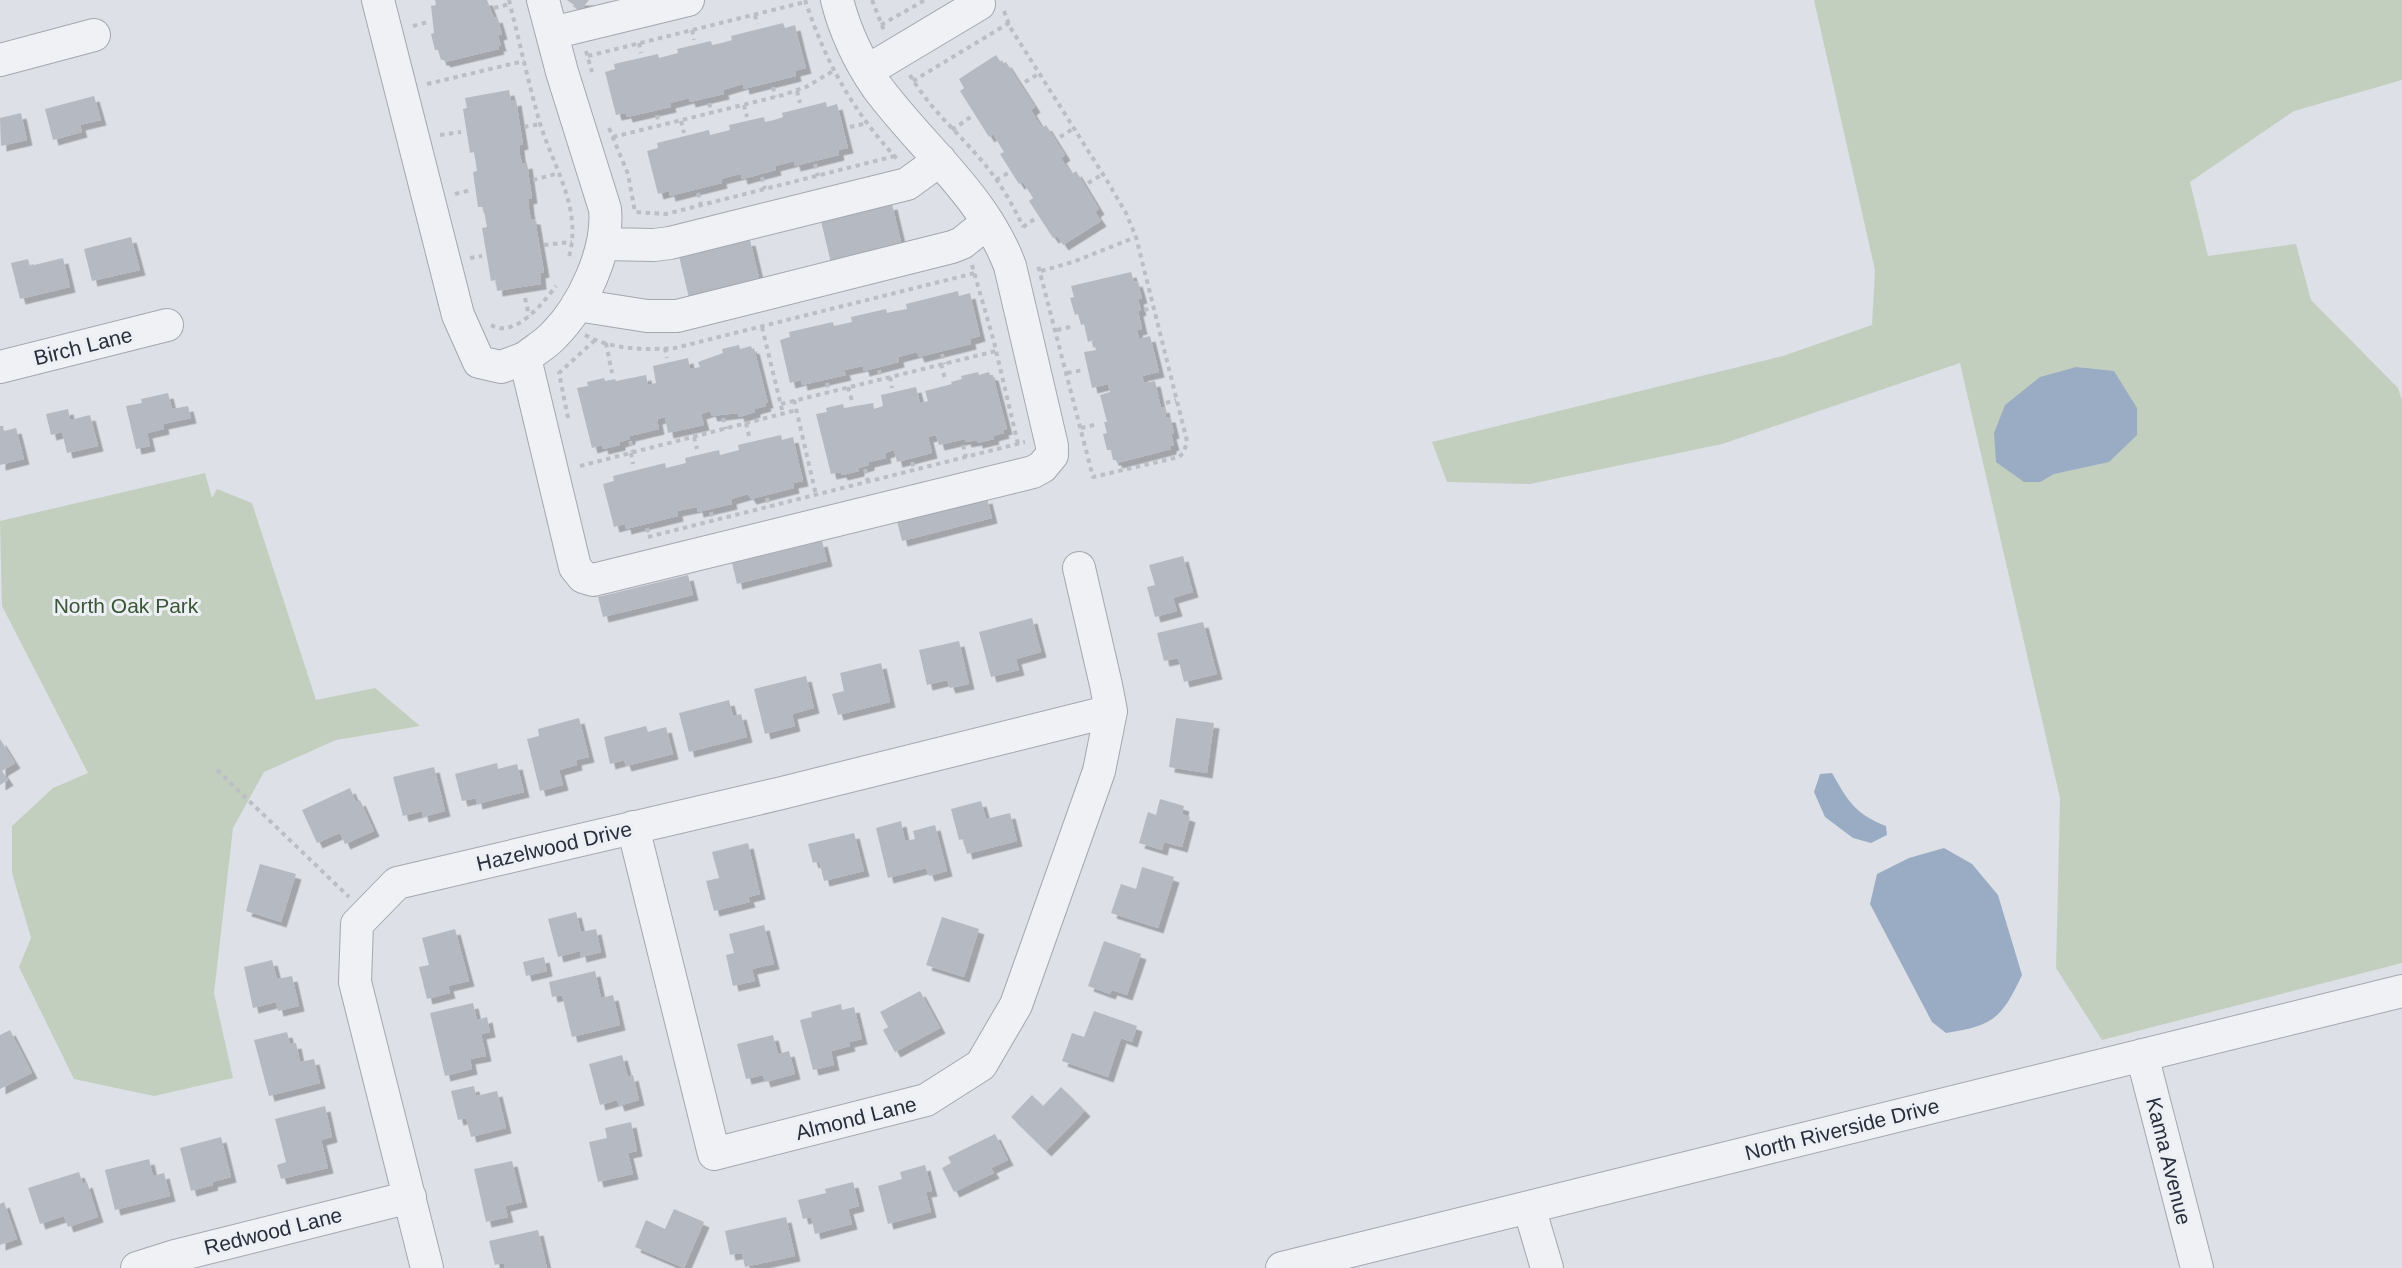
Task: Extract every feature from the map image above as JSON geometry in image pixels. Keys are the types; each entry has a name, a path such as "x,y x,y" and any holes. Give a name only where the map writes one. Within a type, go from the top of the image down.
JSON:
{"street":[{"path":"378,0 458,315 479,362 501,367 525,358 554,335 568,292 596,266 603,244 606,220 573,39 543,0"},
{"path":"525,358 575,567 583,577 593,580 1033,472 1046,464 1052,455 1050,436 1010,266 977,231 940,160 884,95 867,71 853,46 837,0"},
{"path":"867,71 897,53 991,7"},
{"path":"573,39 690,15"},
{"path":"0,60 94,35"},
{"path":"603,244 670,243 907,184 940,160"},
{"path":"568,292 647,316 677,316 952,247 977,231"},
{"name":"Birch Lane","path":"0,366 167,325"},
{"name":"Almond Lane","path":"633,827 714,1154 926,1100 981,1065 1016,1005 1099,771 1110,711 1079,568"},
{"name":"Hazelwood Drive","path":"427,1268 355,982 357,924 397,882 1110,711"},
{"name":"North Riverside Drive","path":"1282,1268 2402,991"},
{"name":"Kama Avenue","path":"2142,1055 2197,1268"},
{"name":"Redwood Lane","path":"137,1268 175,1256 410,1197"},
{"path":"1529,1207 1547,1268"}],"path":[{"path":"872,0 881,26 897,53"},
{"path":"910,0 912,8"},
{"path":"881,26 926,0"},
{"path":"494,8 510,2 540,124 571,205 574,227 566,266"},
{"path":"573,39 639,43 690,15 755,15 805,2"},
{"path":"991,7 1009,23 1103,174 1137,237 1187,441 1184,452 1179,457 1093,477"},
{"path":"690,15 694,40"},
{"path":"755,15 757,24"},
{"path":"411,17 416,38"},
{"path":"413,26 428,22"},
{"path":"913,81 1009,23"},
{"path":"809,40 818,38"},
{"path":"573,39 593,78"},
{"path":"639,43 641,53"},
{"path":"490,61 491,69"},
{"path":"427,84 524,61"},
{"path":"613,137 775,98 797,91 834,71"},
{"path":"424,72 430,95"},
{"path":"1025,82 1040,73"},
{"path":"772,87 775,98"},
{"path":"797,91 800,103"},
{"path":"709,103 712,113"},
{"path":"744,105 747,117"},
{"path":"657,115 659,126"},
{"path":"952,130 972,116"},
{"path":"606,120 628,174 635,212 666,214 895,156"},
{"path":"681,121 684,133"},
{"path":"850,127 867,123"},
{"path":"524,127 540,124"},
{"path":"438,125 443,145"},
{"path":"1060,137 1074,128"},
{"path":"440,135 461,132"},
{"path":"815,164 818,176"},
{"path":"996,180 1008,172"},
{"path":"533,180 560,173"},
{"path":"1088,183 1103,174"},
{"path":"762,177 765,189"},
{"path":"452,184 457,204"},
{"path":"455,194 471,190"},
{"path":"698,193 701,205"},
{"path":"1023,227 1036,218"},
{"path":"977,231 996,351 1018,444"},
{"path":"1041,271 1073,262 1137,237"},
{"path":"544,245 572,242"},
{"path":"473,268 470,257 482,255"},
{"path":"926,285 927,293"},
{"path":"488,322 495,328 504,329 529,316 549,295 568,292"},
{"path":"525,298 529,316"},
{"path":"861,302 863,310"},
{"path":"1144,310 1154,308"},
{"path":"808,315 810,322"},
{"path":"1057,330 1074,326"},
{"path":"762,327 783,414"},
{"path":"570,424 559,373 595,340"},
{"path":"708,341 710,348"},
{"path":"606,343 612,373"},
{"path":"1156,348 1164,347"},
{"path":"665,348 667,358"},
{"path":"781,404 996,351"},
{"path":"942,354 945,379"},
{"path":"879,370 881,379"},
{"path":"1068,374 1083,370"},
{"path":"890,377 892,388"},
{"path":"827,383 830,392"},
{"path":"848,387 852,401"},
{"path":"794,400 816,495"},
{"path":"1166,403 1176,400"},
{"path":"580,466 796,410"},
{"path":"723,418 726,429"},
{"path":"746,423 749,436"},
{"path":"1081,428 1098,424"},
{"path":"683,432 685,439"},
{"path":"640,539 1050,436"},
{"path":"694,437 697,449"},
{"path":"630,441 633,464"},
{"path":"963,445 966,457"},
{"path":"577,455 582,475"},
{"path":"912,462 914,470"},
{"path":"865,469 868,482"},
{"path":"767,498 769,507"},
{"path":"711,512 713,521"},
{"path":"647,528 650,537"},
{"path":"218,770 367,914"}],"green space":[{"path":"1814,0 2402,0 2402,80 2294,111 2190,182 2208,256 2296,244 2311,300 2398,388 2402,401 2402,963 2102,1040 2056,968 2060,798 1960,363 1722,444 1530,484 1447,482 1432,442 1783,356 1872,325 1875,270"},
{"name":"North Oak Park","path":"205,473 212,498 217,489 252,503 316,700 375,688 420,726 336,740 264,772 233,828 214,993 233,1078 154,1096 74,1079 19,967 31,938 12,873 12,826 53,788 88,773 2,606 0,521"}],"water":[{"path":"2076,367 2114,371 2137,408 2137,435 2109,462 2054,474 2040,482 2024,482 1996,462 1994,433 2005,405 2040,377"},
{"path":"1832,773 1853,806 1867,817 1886,826 1887,835 1871,843 1853,838 1825,817 1814,792 1820,774"},
{"path":"1944,848 1972,864 1998,895 2022,975 2008,1001 1994,1018 1975,1027 1946,1033 1932,1022 1870,904 1877,874 1909,858"}],"building":[{"path":"435,0 487,0 494,18 497,17 502,34 498,35 501,46 498,46 499,49 445,62 441,60 438,50 435,50 431,34 434,33 431,6 436,5"},
{"path":"567,0 589,0 581,10"},
{"path":"783,23 785,28 795,25 806,68 795,71 796,76 744,89 743,84 723,90 724,94 690,102 689,98 670,103 671,107 627,117 626,113 616,115 605,72 615,69 614,64 658,54 659,58 678,53 677,49 711,41 712,45 722,43 732,40 731,36"},
{"path":"996,55 1002,64 1006,62 1035,107 1031,110 1042,128 1046,125 1065,155 1061,158 1066,166 1072,174 1076,171 1099,209 1095,212 1101,221 1063,245 1057,236 1053,238 1029,201 1033,198 1023,182 1019,184 1000,154 1004,152 993,134 989,137 960,91 964,88 959,79"},
{"path":"509,90 511,101 516,100 523,144 519,145 520,155 522,164 527,163 532,198 528,199 529,209 531,219 535,219 544,272 540,273 541,284 497,291 496,280 491,281 482,228 487,227 483,207 478,207 473,172 477,171 474,152 470,153 463,109 467,108 465,98"},
{"path":"94,96 101,120 80,125 82,132 53,140 45,109"},
{"path":"826,102 827,107 837,104 848,148 838,150 839,155 795,166 794,161 775,166 776,170 742,179 741,174 732,176 721,179 722,183 670,196 669,191 658,194 647,151 658,148 657,143 709,130 710,135 730,130 729,125 764,117 765,122 774,120 783,117 782,113"},
{"path":"21,113 27,140 1,146 0,118"},
{"path":"892,204 902,246 831,263 821,221"},
{"path":"131,237 140,270 92,281 84,249"},
{"path":"750,240 760,282 689,298 679,256"},
{"path":"63,258 70,287 20,299 11,263 28,259 30,266"},
{"path":"1131,272 1134,282 1137,281 1142,298 1138,299 1142,329 1137,330 1139,339 1150,336 1159,372 1142,376 1144,383 1155,381 1161,408 1164,407 1166,417 1170,417 1174,445 1171,449 1117,463 1113,460 1111,450 1107,450 1103,434 1107,433 1104,422 1107,422 1100,395 1110,392 1108,384 1092,388 1084,352 1096,350 1093,340 1088,342 1084,324 1081,325 1078,314 1075,315 1070,298 1074,297 1071,286"},
{"path":"958,291 959,296 970,293 980,336 970,339 971,344 919,357 917,352 898,357 899,362 864,371 863,366 844,370 846,375 802,385 801,380 790,383 780,340 790,337 789,332 833,322 834,326 852,322 851,317 886,309 887,313 907,309 906,304"},
{"path":"739,345 740,349 751,346 752,349 754,348 768,403 765,403 766,406 739,417 738,413 712,416 710,411 701,414 704,425 668,433 665,417 657,419 659,429 630,436 630,439 620,442 620,445 603,449 602,445 592,448 577,388 588,386 587,382 604,378 605,381 615,379 616,381 646,375 648,385 656,383 653,366 688,358 690,369 700,367 698,362 723,353 722,349"},
{"path":"978,372 979,375 989,372 993,375 1007,429 1003,430 1004,433 993,436 994,439 977,443 977,440 966,442 965,439 939,445 936,435 928,437 932,453 897,462 894,450 885,453 886,458 869,462 869,465 859,468 859,471 842,475 841,472 831,474 816,414 827,412 826,408 843,404 844,408 873,403 874,409 883,406 881,395 916,387 920,403 928,401 925,391 952,384 951,382 962,379 961,376"},
{"path":"168,393 172,409 188,406 191,418 163,424 164,429 147,433 150,446 136,449 126,406 142,403 141,399"},
{"path":"68,409 70,420 90,415 98,446 67,453 62,432 51,435 46,414"},
{"path":"0,426 3,426 4,431 16,428 24,459 0,465"},
{"path":"781,435 782,440 793,437 803,481 793,483 794,488 751,499 748,494 731,499 732,504 698,512 697,507 677,511 678,516 626,529 625,524 614,527 603,484 614,481 613,476 665,463 666,468 686,463 685,458 719,450 720,455 739,450 738,445"},
{"path":"987,498 992,518 902,541 897,521"},
{"path":"822,541 827,561 737,584 732,563"},
{"path":"1183,556 1193,592 1173,598 1177,611 1155,617 1147,587 1155,585 1149,565"},
{"path":"688,575 693,595 603,617 598,597"},
{"path":"1032,618 1041,652 1016,659 1019,670 991,677 979,632"},
{"path":"1203,622 1217,674 1184,682 1178,658 1164,661 1157,633"},
{"path":"959,641 969,684 950,688 947,680 927,685 919,650"},
{"path":"881,663 890,702 838,715 832,694 844,691 840,673"},
{"path":"806,676 814,708 792,714 795,726 765,734 754,689"},
{"path":"729,700 733,716 741,714 747,737 689,752 679,713"},
{"path":"579,718 589,757 576,760 577,765 559,770 563,785 540,791 527,739 539,736 538,729"},
{"path":"1176,718 1214,723 1207,773 1169,767"},
{"path":"646,726 648,732 666,727 673,754 626,766 624,760 610,764 604,737"},
{"path":"0,739 15,763 2,771 8,780 0,785"},
{"path":"497,763 498,769 517,764 524,792 477,804 476,798 462,801 455,774"},
{"path":"434,767 445,811 423,817 422,811 403,816 393,777"},
{"path":"350,788 356,802 360,800 374,831 345,844 340,833 317,843 302,810"},
{"path":"1160,799 1184,806 1182,814 1190,817 1182,847 1164,842 1162,850 1139,843 1148,812 1156,815"},
{"path":"981,801 986,819 1010,813 1017,841 967,854 963,839 959,840 951,809"},
{"path":"901,821 905,841 915,839 913,831 935,825 947,871 929,876 926,868 888,878 876,828"},
{"path":"854,833 864,871 824,881 819,861 813,863 808,844"},
{"path":"748,843 760,894 748,897 750,902 714,911 706,881 719,878 712,852"},
{"path":"260,864 296,874 281,922 246,911"},
{"path":"1142,867 1174,877 1158,928 1111,913 1121,884 1136,889"},
{"path":"576,912 581,932 596,929 601,952 581,957 580,951 558,957 548,919"},
{"path":"942,917 979,929 964,977 926,965"},
{"path":"764,925 774,964 752,969 755,981 733,986 726,955 734,953 729,934"},
{"path":"455,929 469,981 448,986 450,993 427,999 419,967 429,965 422,938"},
{"path":"1104,941 1141,954 1127,995 1112,990 1110,994 1088,986"},
{"path":"544,957 547,971 526,976 523,962"},
{"path":"272,960 277,979 292,976 299,1006 278,1011 276,1002 253,1008 244,967"},
{"path":"595,971 601,998 613,995 620,1025 572,1037 562,995 552,997 549,982"},
{"path":"920,991 940,1028 895,1052 883,1030 888,1027 880,1012"},
{"path":"473,1003 477,1020 487,1017 490,1032 481,1034 486,1056 470,1059 472,1069 445,1076 430,1013"},
{"path":"841,1004 842,1010 854,1007 862,1039 849,1042 850,1046 831,1051 834,1065 813,1070 800,1020 812,1017 811,1012"},
{"path":"1094,1011 1137,1026 1132,1042 1121,1038 1108,1077 1062,1061 1072,1033 1084,1037"},
{"path":"10,1030 32,1073 0,1089 0,1035"},
{"path":"287,1032 290,1044 296,1043 300,1062 314,1059 320,1083 269,1096 254,1040"},
{"path":"773,1035 778,1054 789,1051 795,1074 765,1082 763,1075 746,1079 737,1044"},
{"path":"622,1055 628,1077 633,1075 639,1100 619,1106 617,1100 600,1105 589,1064"},
{"path":"474,1086 476,1096 497,1091 506,1128 471,1137 466,1118 458,1120 451,1091"},
{"path":"1061,1087 1085,1111 1046,1151 1011,1117 1032,1095 1043,1106"},
{"path":"325,1106 332,1137 321,1140 328,1168 281,1179 277,1165 286,1162 275,1119"},
{"path":"631,1122 637,1151 628,1153 633,1174 598,1182 589,1142 607,1138 605,1128"},
{"path":"995,1134 1008,1160 991,1168 994,1173 954,1192 942,1168 951,1163 948,1157"},
{"path":"221,1137 231,1177 191,1191 180,1148"},
{"path":"149,1159 153,1176 164,1173 170,1196 115,1210 105,1170"},
{"path":"512,1161 522,1202 505,1206 508,1217 486,1222 474,1169"},
{"path":"925,1165 932,1191 926,1192 931,1212 888,1224 878,1186 902,1179 900,1172"},
{"path":"79,1172 83,1184 87,1182 98,1217 68,1227 64,1216 40,1224 28,1188"},
{"path":"853,1182 859,1206 848,1209 852,1224 815,1234 811,1217 803,1219 798,1200 826,1193 825,1189"},
{"path":"4,1202 17,1239 0,1245 0,1204"},
{"path":"674,1209 704,1222 684,1268 635,1247 646,1220 665,1229"},
{"path":"786,1217 795,1256 745,1267 742,1253 730,1255 725,1231"},
{"path":"538,1230 547,1268 505,1268 504,1263 495,1265 489,1241"}]}
